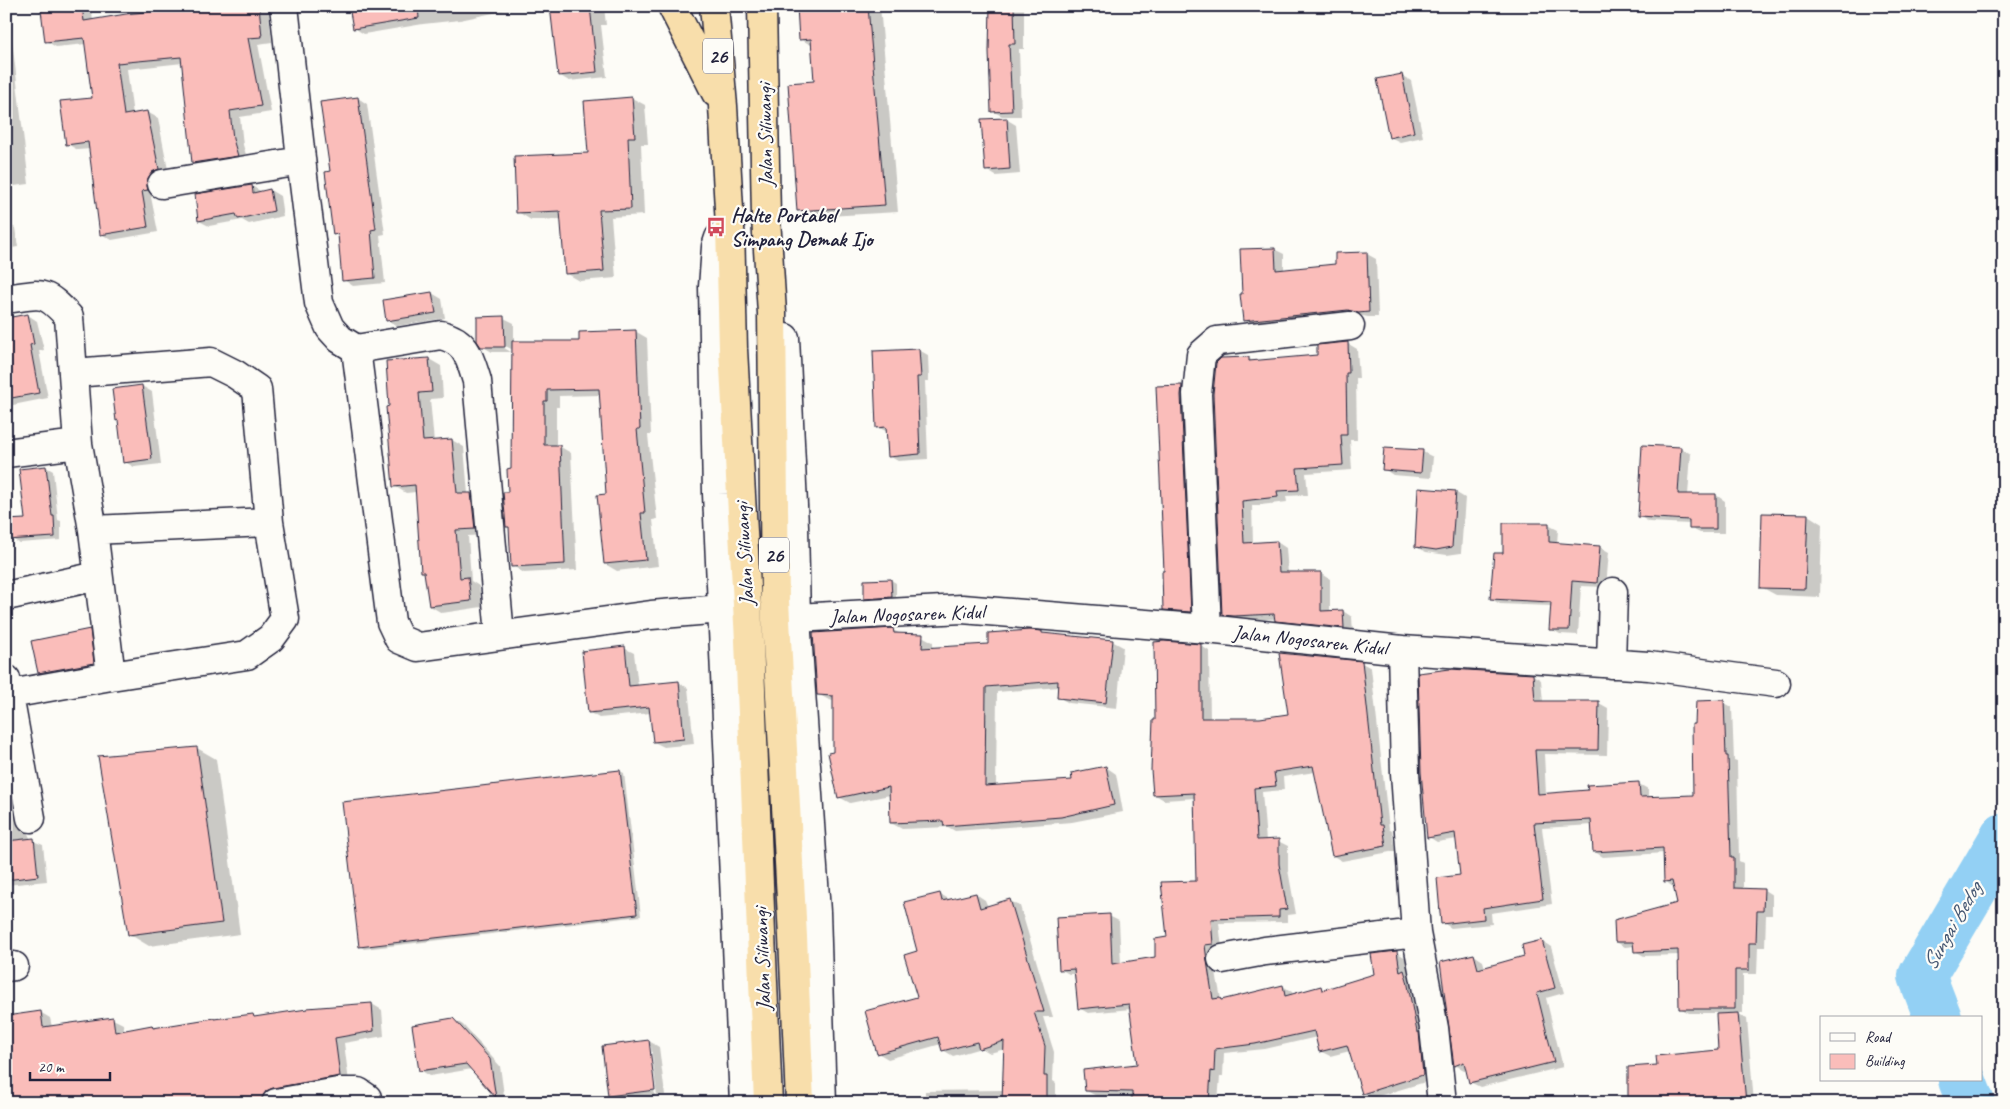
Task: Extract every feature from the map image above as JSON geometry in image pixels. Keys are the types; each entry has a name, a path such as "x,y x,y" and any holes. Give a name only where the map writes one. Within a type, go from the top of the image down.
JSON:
{"highway":[{"path":"672,6 723,106"},
{"name":"Jalan Siliwangi","path":"714,6 723,106 730,226 732,349 749,641 768,1103"},
{"name":"Jalan Siliwangi","path":"762,6 766,218 772,313 775,601 794,937 800,1103"}],"street":[{"path":"284,6 319,303 330,328 340,339 356,349 441,335 453,338 461,345 470,359 477,381 500,635"},
{"path":"162,184 301,162"},
{"path":"766,218 780,238 794,526 796,618 816,912 822,1103"},
{"path":"730,226 719,238 716,247 713,287 722,609 744,1103"},
{"path":"6,299 42,294 55,301 69,316 78,444 93,530 111,676"},
{"path":"1207,629 1198,411 1200,355 1218,341 1350,326"},
{"path":"356,349 390,622 399,639 418,647 651,615 722,609"},
{"path":"31,818 8,687 111,676 248,655 272,638 285,619 269,522 257,389 235,374 211,362 74,373"},
{"path":"6,453 78,444"},
{"path":"93,530 269,522"},
{"path":"6,596 98,576"},
{"path":"1611,664 1613,592"},
{"name":"Jalan Nogosaren Kidul","path":"796,618 962,608 1207,629 1402,650 1405,773 1416,933 1434,1028 1442,1103"},
{"path":"1402,650 1649,666 1776,683"},
{"path":"1222,959 1265,951 1416,933"},
{"path":"276,1103 338,1092 358,1092 367,1098 368,1103"}],"building":[{"path":"82,6 84,21 126,14 201,6 259,6 262,37 248,38 261,106 230,111 233,139 238,156 192,163 181,57 117,63 124,115 147,111 159,169 152,172 148,178 148,190 142,191 148,227 100,235 88,142 66,145 60,101 92,98 84,38 45,42 41,10"},
{"path":"349,6 418,6 419,18 353,29"},
{"path":"550,6 590,6 597,72 558,76"},
{"path":"797,6 868,6 885,205 797,211 788,83 814,81 811,39 799,40"},
{"path":"990,6 1014,6 1015,44 1009,44 1012,111 991,112"},
{"path":"1402,74 1414,132 1389,138 1377,79"},
{"path":"358,97 376,229 371,230 375,278 342,281 338,234 333,235 325,172 330,171 320,102"},
{"path":"632,97 635,137 628,137 631,209 599,210 604,271 565,274 560,211 516,213 514,156 588,153 584,101"},
{"path":"1007,118 1010,169 985,171 981,119"},
{"path":"252,185 253,193 270,189 274,211 238,219 236,214 198,221 195,194"},
{"path":"1275,248 1276,270 1335,264 1335,253 1367,252 1369,312 1358,313 1348,310 1243,321 1240,294 1242,294 1240,249"},
{"path":"432,292 436,313 386,321 383,300"},
{"path":"28,314 34,344 30,345 39,393 6,399 6,318"},
{"path":"504,316 505,347 481,347 477,341 477,317"},
{"path":"636,330 640,429 637,429 645,513 641,513 646,560 604,564 597,495 606,494 599,389 547,390 547,401 544,401 544,445 560,445 565,564 511,567 509,527 506,527 503,492 508,492 507,469 511,468 512,341 579,341 579,332"},
{"path":"1348,342 1349,373 1346,373 1347,435 1341,435 1343,465 1297,468 1299,490 1277,491 1278,497 1242,501 1244,543 1277,541 1279,572 1321,572 1321,611 1343,610 1344,628 1275,621 1274,614 1222,615 1213,394 1216,363 1221,358 1249,357 1249,361 1317,355 1317,345"},
{"path":"919,349 921,377 917,377 920,454 888,457 886,427 876,428 873,351"},
{"path":"429,358 432,392 419,393 423,441 452,439 457,493 471,493 475,529 456,530 460,578 468,577 471,601 429,606 424,572 421,572 415,485 393,487 386,407 389,406 386,361"},
{"path":"142,385 152,459 123,463 112,389"},
{"path":"1182,385 1191,612 1163,610 1162,571 1164,571 1156,386"},
{"path":"1642,445 1681,447 1678,494 1716,494 1716,529 1689,529 1689,520 1638,517"},
{"path":"1384,448 1423,450 1421,473 1382,470"},
{"path":"46,466 52,516 54,516 55,537 6,540 6,520 25,519 19,469"},
{"path":"1418,488 1456,491 1452,547 1436,550 1415,547"},
{"path":"1762,513 1808,514 1805,589 1760,588"},
{"path":"1503,523 1549,523 1549,542 1600,546 1597,583 1572,581 1569,630 1549,630 1551,602 1490,599 1494,553 1503,553"},
{"path":"891,579 892,597 864,599 864,580"},
{"path":"893,628 894,633 923,634 922,648 988,644 988,633 1030,630 1042,631 1042,633 1113,640 1106,703 1057,698 1058,681 986,687 985,786 1072,780 1071,773 1106,766 1114,805 1061,817 944,826 943,821 890,823 889,787 838,798 828,753 833,752 833,696 817,695 813,633"},
{"path":"90,629 94,663 38,673 31,641"},
{"path":"1154,642 1201,644 1201,718 1260,718 1288,714 1279,653 1362,661 1380,825 1383,825 1386,846 1332,856 1313,766 1274,772 1276,786 1254,788 1257,840 1279,839 1279,864 1287,909 1279,910 1279,917 1211,919 1213,944 1205,945 1207,961 1213,999 1220,998 1221,1000 1283,985 1285,996 1321,986 1322,990 1374,974 1371,954 1397,951 1400,972 1404,970 1417,1032 1419,1032 1423,1075 1362,1094 1347,1045 1319,1052 1314,1031 1255,1044 1215,1049 1214,1072 1211,1071 1209,1103 1132,1103 1132,1092 1085,1091 1083,1070 1137,1064 1129,1004 1078,1009 1074,969 1059,970 1056,917 1110,914 1112,964 1155,957 1155,939 1167,937 1161,882 1196,881 1194,793 1153,795 1151,770 1153,720 1155,720"},
{"path":"625,646 629,686 679,681 684,739 653,742 649,707 588,713 582,651"},
{"path":"1450,669 1533,674 1535,701 1599,701 1598,750 1535,750 1538,794 1588,790 1587,785 1639,782 1640,797 1693,795 1692,724 1695,724 1696,701 1724,700 1726,756 1728,756 1731,857 1734,857 1734,888 1764,889 1763,911 1757,911 1756,943 1749,943 1749,970 1735,970 1735,1009 1679,1009 1678,950 1634,952 1633,942 1615,942 1614,920 1677,903 1672,881 1664,882 1663,848 1593,852 1591,820 1534,823 1543,899 1483,908 1484,919 1441,924 1437,878 1460,875 1455,833 1427,838 1421,772 1418,673"},
{"path":"197,747 222,923 128,935 98,756"},
{"path":"620,770 637,914 359,947 342,802"},
{"path":"34,838 38,876 6,880 6,841"},
{"path":"940,893 942,901 976,893 980,908 1010,899 1044,1012 1034,1012 1045,1046 1044,1076 1047,1076 1047,1103 1002,1103 1004,1041 979,1049 977,1042 942,1051 938,1037 877,1054 865,1011 917,997 904,955 917,951 904,902"},
{"path":"1542,940 1555,988 1537,993 1554,1062 1469,1083 1464,1062 1454,1066 1440,962 1474,954 1478,969 1524,956 1522,945"},
{"path":"372,1003 374,1031 335,1038 340,1076 273,1088 266,1091 261,1101 12,1103 6,1050 6,1016 41,1011 43,1027 113,1017 115,1032 152,1025 153,1028 214,1018 253,1014 254,1017 307,1008"},
{"path":"1738,1013 1746,1103 1628,1103 1628,1067 1657,1065 1656,1056 1718,1050 1716,1014"},
{"path":"453,1018 490,1059 496,1098 466,1064 419,1071 412,1025"},
{"path":"649,1040 655,1090 608,1096 602,1046"}],"waterway":[{"name":"Sungai Bedog","path":"1937,1016 1922,976 2004,837"},
{"name":"Sungai Bedog","path":"1963,1082 1971,1103"}],"place":[{"name":"Halte Portabel Simpang Demak Ijo","path":"716,227"}]}
